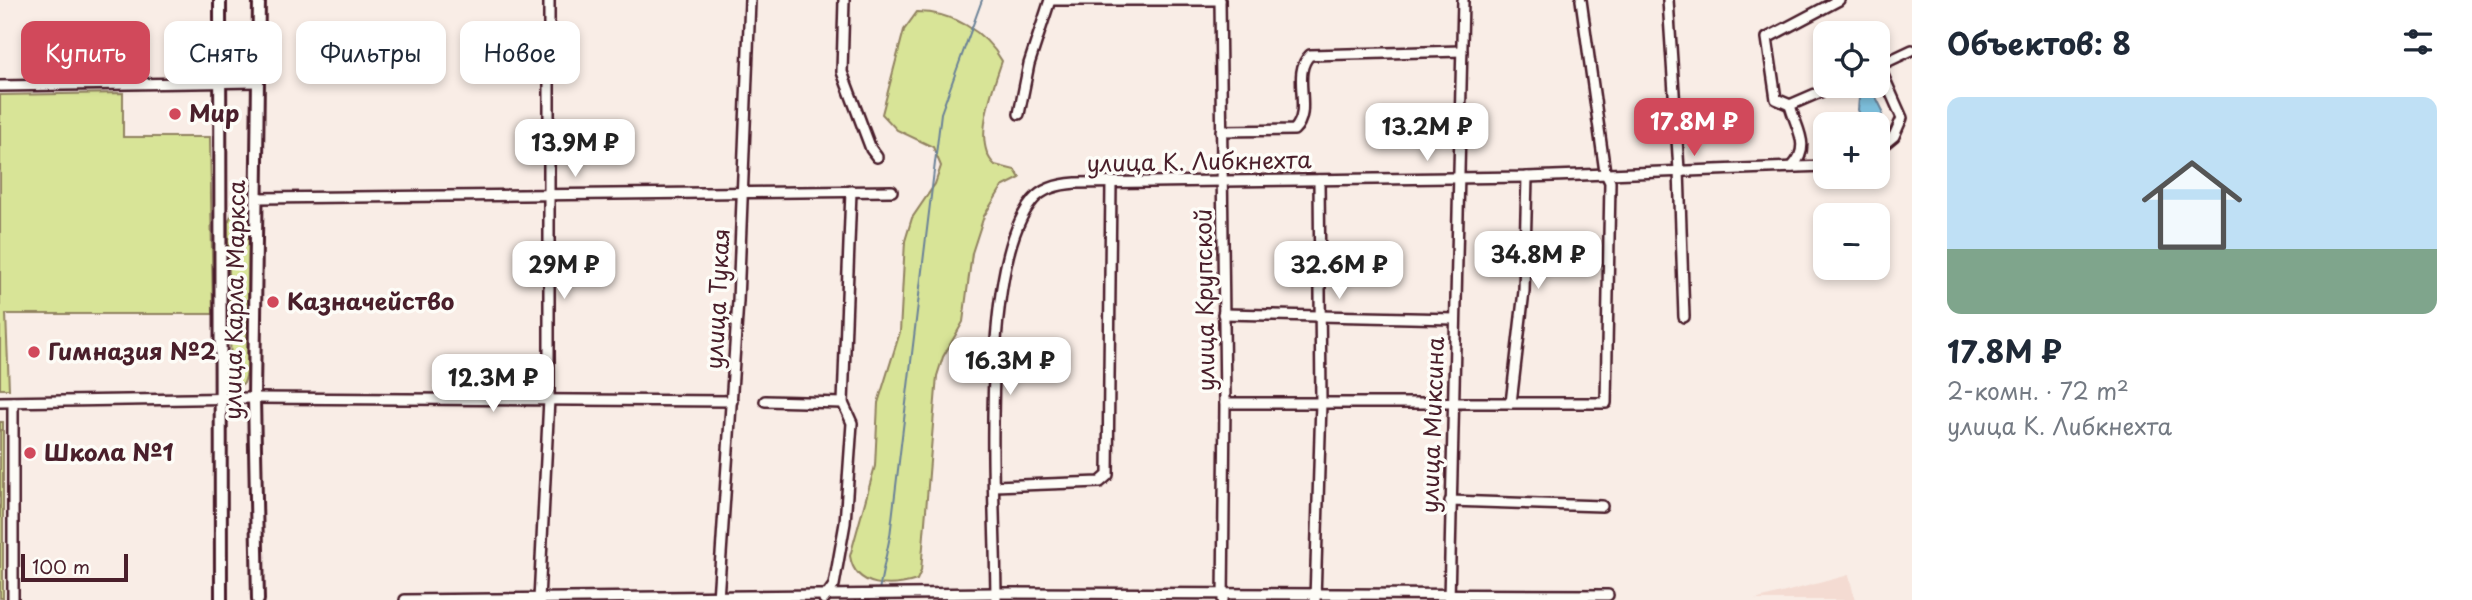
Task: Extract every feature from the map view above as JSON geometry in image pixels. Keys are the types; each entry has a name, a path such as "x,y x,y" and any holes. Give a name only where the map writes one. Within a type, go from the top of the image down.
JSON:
{"main road":[{"name":"улица Карла Маркса","path":"220,0 220,21"},
{"name":"улица Карла Маркса","path":"258,0 258,21"},
{"name":"улица Карла Маркса","path":"219,84 221,600"},
{"name":"улица Карла Маркса","path":"257,84 254,398 258,600"}],"street":[{"path":"539,598 548,399 549,0"},
{"name":"улица Тукая","path":"719,598 743,191 750,0"},
{"path":"844,0 842,72 871,149 877,157"},
{"path":"1019,114 1029,64 1050,0 1220,0"},
{"name":"улица Крупской","path":"1220,0 1225,403 1223,597"},
{"name":"улица Миксина","path":"1449,596 1463,0"},
{"path":"1225,403 1606,403 1610,182 1605,172 1581,0"},
{"path":"1668,0 1685,317"},
{"path":"1792,167 1801,155 1804,144 1790,106 1776,99 1767,38 1839,0"},
{"path":"1890,60 1912,50"},
{"path":"1221,131 1294,130 1298,126 1302,106 1303,68 1310,55 1462,51"},
{"path":"0,86 164,83"},
{"path":"1890,92 1902,118 1890,139"},
{"path":"1790,106 1813,96"},
{"name":"улица К. Либкнехта","path":"995,486 996,332 1002,278 1031,201 1045,191 1064,184 1111,182 1527,177 1605,172 1813,167"},
{"path":"1511,403 1524,291 1527,177"},
{"path":"1315,596 1321,402 1319,180"},
{"path":"996,597 995,486 1100,482 1108,475 1111,182"},
{"path":"825,598 834,585 845,523 852,423 843,403 851,191"},
{"path":"258,198 892,191"},
{"path":"1223,314 1455,319"},
{"path":"0,402 254,398 732,401"},
{"path":"765,401 843,403"},
{"path":"13,402 13,600"},
{"path":"1450,501 1602,506"},
{"path":"405,600 825,598 846,595 1608,595"}],"shaded area":[{"path":"1849,575 1855,600 1755,600"}],"green space":[{"path":"917,12 943,15 966,25 995,50 1002,61 986,115 985,143 988,155 995,165 1015,170 1020,178 1002,187 984,216 972,253 963,322 943,357 937,376 921,571 917,580 886,585 859,575 850,556 875,466 878,403 900,332 905,241 912,218 935,184 941,166 933,147 897,130 882,114 904,30"},
{"path":"123,93 123,137 210,137 213,314 6,314 9,389 0,389 0,95"},
{"path":"232,213 246,214 249,223 247,373 244,383 239,385 231,379 228,223"},
{"path":"0,422 3,422 3,598 0,598"}],"water":[{"path":"1859,98 1876,98 1883,111 1859,112"}],"waterway":[{"path":"879,590 890,536 941,113 982,0"}],"place":[{"name":"Мир","path":"175,114"},
{"name":"Казначейство","path":"273,302"},
{"name":"Гимназия №2","path":"34,352"},
{"name":"Школа №1","path":"30,453"}]}
